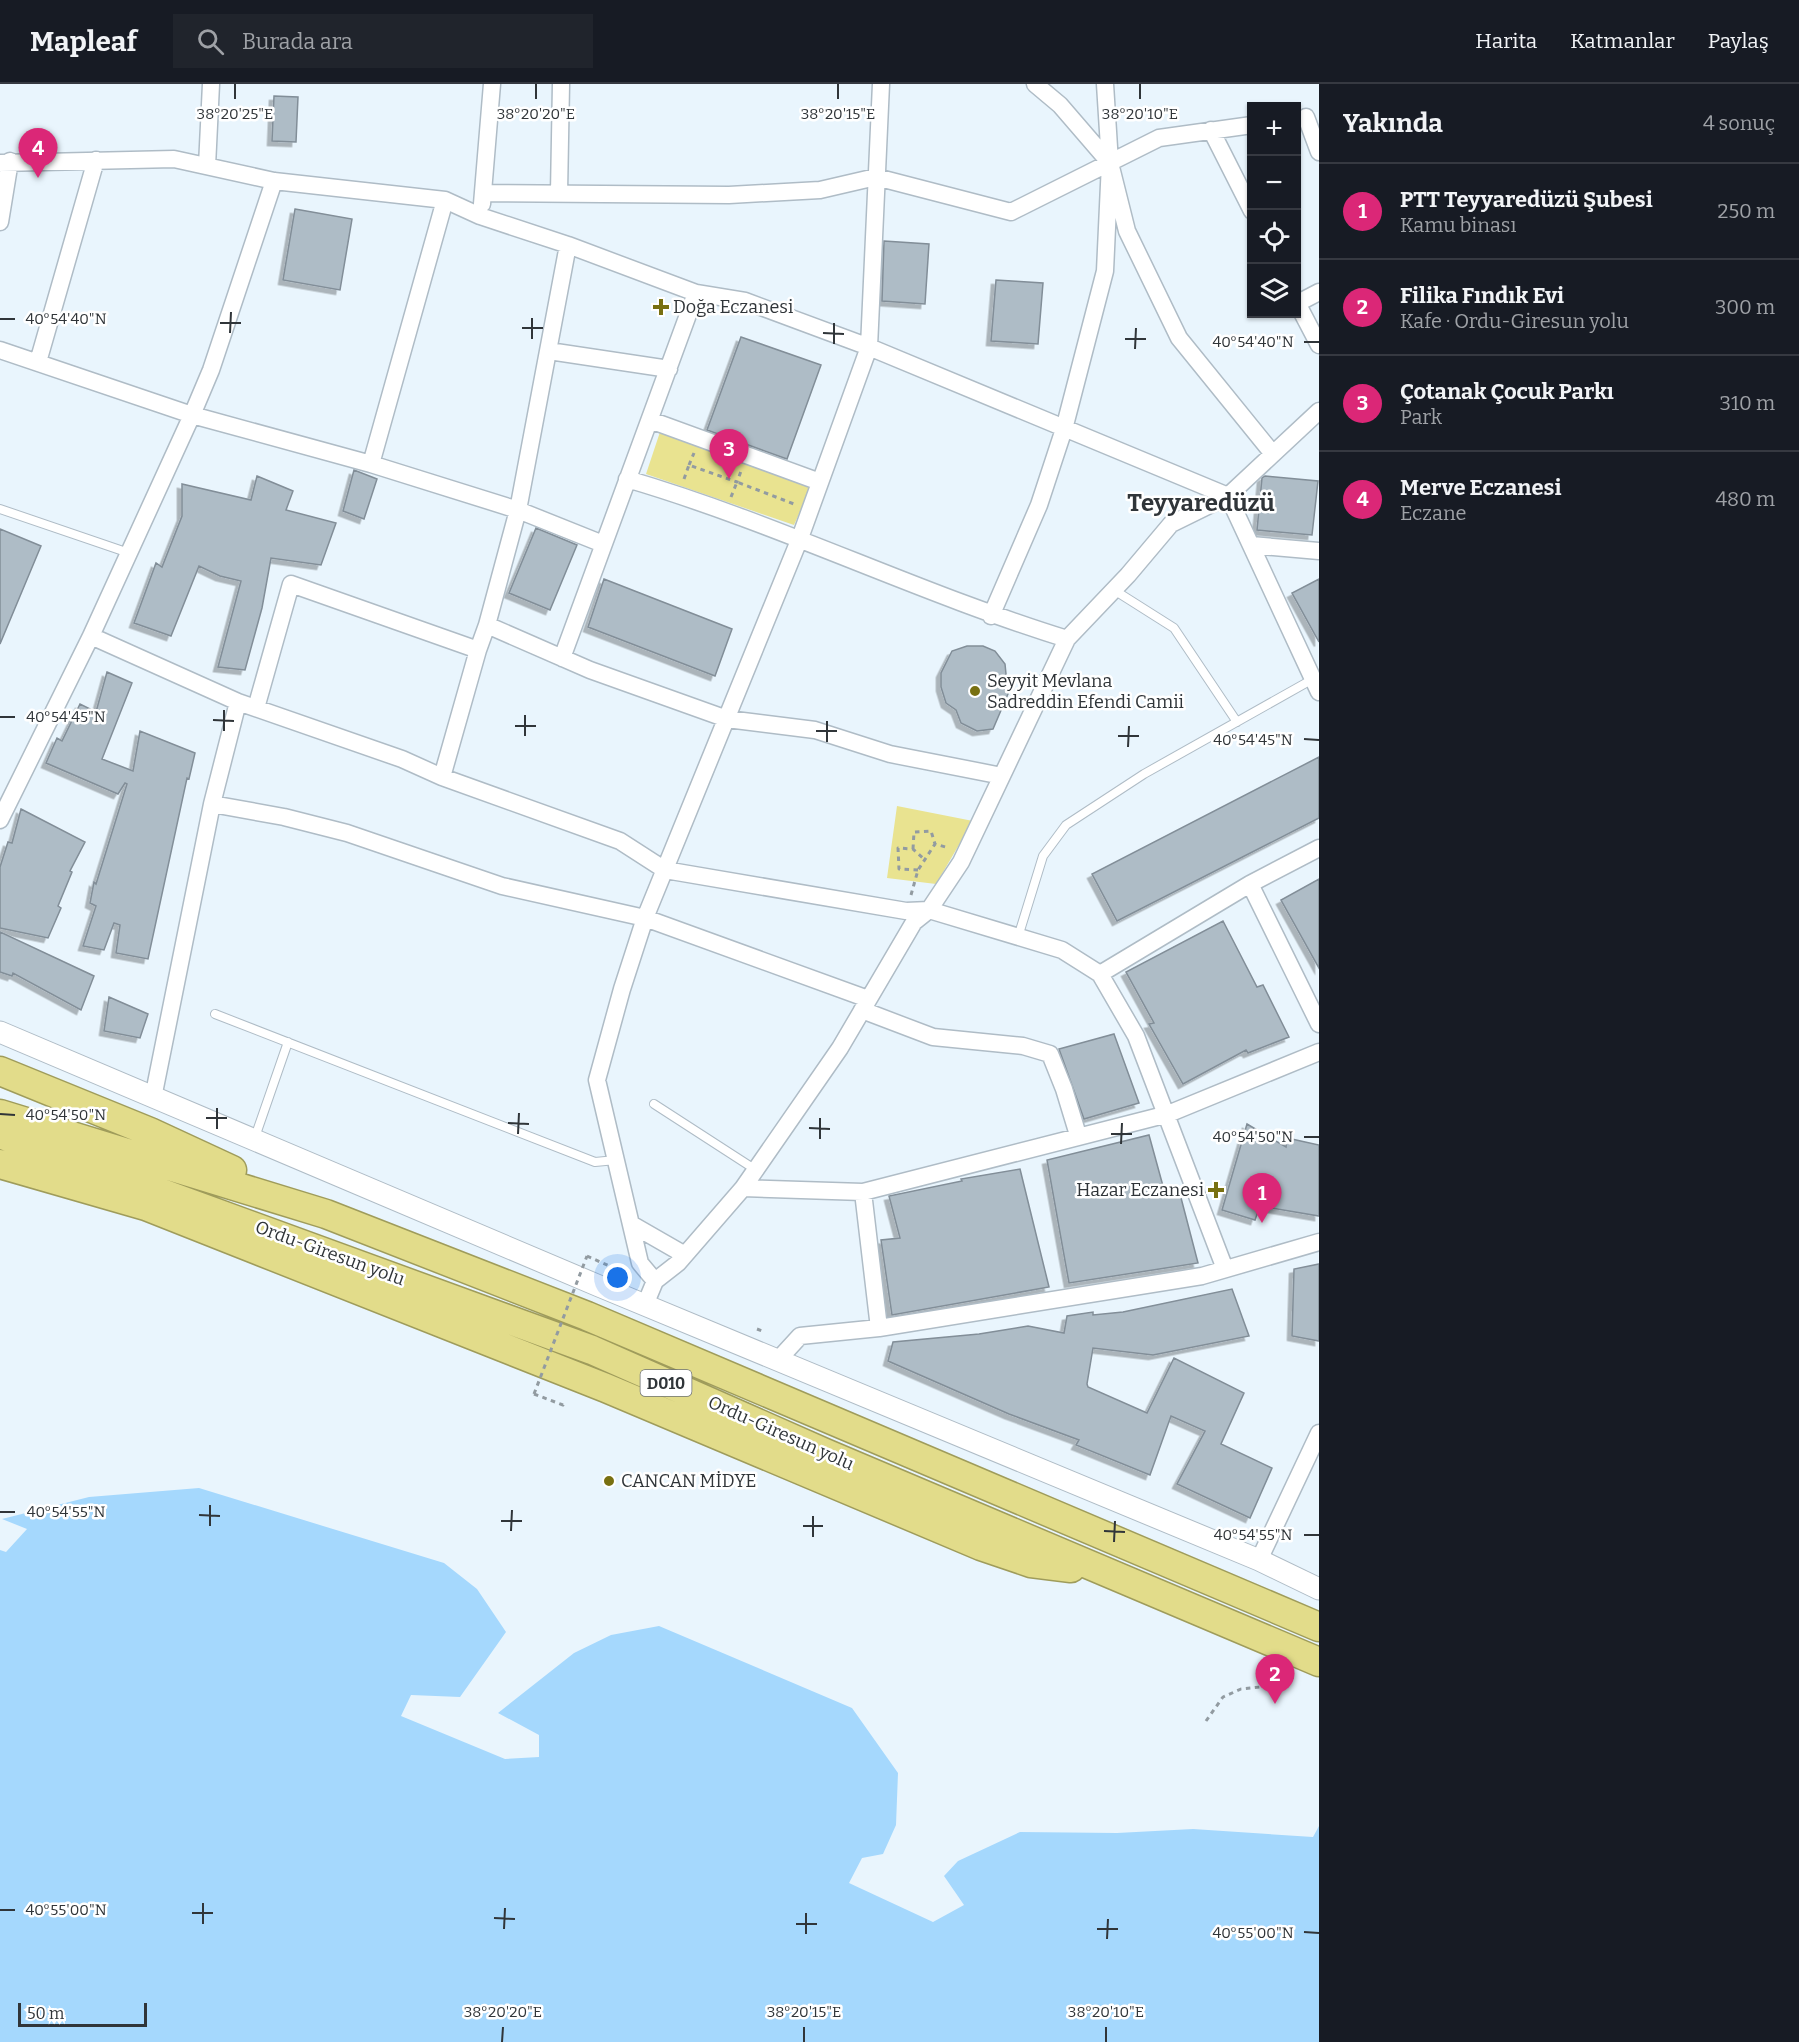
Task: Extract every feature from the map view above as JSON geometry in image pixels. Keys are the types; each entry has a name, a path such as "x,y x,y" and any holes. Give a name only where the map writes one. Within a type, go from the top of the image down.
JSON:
{"highway":[{"path":"0,1071 150,1132 326,1214"},
{"name":"Ordu-Giresun yolu","path":"0,1114 326,1214 587,1316 1319,1627"},
{"name":"Ordu-Giresun yolu","path":"0,1134 592,1350 825,1453 1107,1573 1310,1668"},
{"path":"0,1164 146,1206 333,1254"},
{"path":"146,1206 606,1388 981,1546 1031,1563 1107,1573"}],"street":[{"path":"207,166 211,84"},
{"path":"480,216 492,84"},
{"path":"559,193 561,84"},
{"path":"656,1281 640,1263 597,1080 622,989 645,918 800,538 868,348 881,84"},
{"path":"1035,84 1060,105 1110,163 1127,231 1179,338 1273,454"},
{"path":"991,616 1039,504 1064,429 1105,271 1110,163 1105,84"},
{"path":"1307,117 1319,152"},
{"path":"483,193 729,195 820,190 876,177 1011,212 1159,138 1247,126"},
{"path":"1211,130 1251,210"},
{"path":"0,222 5,162 174,159 274,181 445,200 480,216 696,293 745,301 868,348 1228,496 1316,686"},
{"path":"38,363 96,160"},
{"path":"0,820 91,636 192,415 211,369 274,181"},
{"path":"371,464 445,200"},
{"path":"442,777 518,510 568,246"},
{"path":"1301,300 1319,292"},
{"path":"562,658 696,293"},
{"path":"1301,310 1319,345"},
{"path":"0,350 192,415 371,464 518,510 603,544"},
{"path":"549,351 669,369"},
{"path":"645,1305 656,1281 685,1255 756,1170 840,1048 914,922 929,910 965,853 1067,639 1114,590 1171,524 1228,496 1316,417"},
{"path":"650,420 820,482"},
{"path":"627,479 679,494 800,538 991,616 1067,639"},
{"path":"1251,545 1319,551"},
{"path":"256,708 291,584 478,650"},
{"path":"487,625 562,658 727,719 815,730 890,754 1002,776"},
{"path":"91,636 238,702 402,759 442,777 620,841 665,870 906,911 929,910 1062,950 1100,974 1136,1036 1168,1114 1225,1269"},
{"path":"153,1098 212,804 238,702"},
{"path":"212,804 284,817 347,833 502,886 645,918 866,1004 933,1037 1023,1046 1050,1054 1078,1135"},
{"path":"1100,974 1250,884 1319,848"},
{"path":"1250,884 1319,1024"},
{"path":"0,1032 645,1305 1259,1560 1319,1589"},
{"path":"743,1188 863,1192 1078,1135 1168,1114 1319,1052"},
{"path":"863,1192 879,1328"},
{"path":"631,1224 685,1255"},
{"path":"778,1360 800,1336 879,1328 1202,1276 1319,1242"},
{"path":"1259,1560 1319,1433"}],"lane":[{"path":"0,509 129,553"},
{"path":"1114,590 1174,628 1237,722"},
{"path":"1018,936 1043,856 1066,825 1144,774 1237,722 1316,686"},
{"path":"215,1014 595,1162 616,1160"},
{"path":"254,1141 288,1042"},
{"path":"654,1104 756,1170"}],"path":[{"path":"679,494 689,465 810,510"},
{"path":"725,511 736,482"},
{"path":"906,911 918,870 935,844 931,831 914,832 913,849"},
{"path":"935,844 965,853"},
{"path":"918,870 899,869 898,848 913,849 925,860"},
{"path":"564,1403 563,1405 534,1394 587,1256 629,1275"},
{"path":"1206,1721 1222,1697 1241,1689 1280,1685 1310,1668"}],"shaded area":[{"path":"661,429 812,485 794,525 646,474"},
{"path":"897,806 973,821 936,884 887,878"}],"water":[{"path":"199,1488 444,1563 477,1589 506,1632 460,1697 411,1695 401,1716 505,1759 539,1757 539,1735 498,1713 574,1653 611,1635 659,1626 852,1708 898,1773 896,1825 883,1854 862,1858 849,1883 933,1922 964,1905 944,1876 958,1861 1020,1832 1117,1833 1193,1829 1313,1837 1319,1826 1319,2042 0,2042 0,1550 6,1552 27,1529 2,1519 89,1497"}],"building":[{"path":"274,96 298,97 296,142 272,141"},
{"path":"295,209 352,219 340,290 283,280"},
{"path":"884,241 929,244 925,304 882,301"},
{"path":"996,280 1043,283 1038,344 991,341"},
{"path":"741,337 821,365 787,459 707,430"},
{"path":"354,470 377,479 364,519 343,511"},
{"path":"257,476 293,491 286,510 336,523 321,565 271,558 262,608 245,670 218,667 241,581 220,576 199,566 171,636 134,623 156,563 162,567 182,516 182,484 251,500"},
{"path":"1265,476 1318,481 1312,535 1257,530 1262,478"},
{"path":"536,528 577,545 550,610 509,593"},
{"path":"0,529 41,546 0,644"},
{"path":"604,579 732,629 715,676 588,627"},
{"path":"1319,579 1319,642 1292,593"},
{"name":"Seyyit Mevlana Sadreddin Efendi Camii","path":"967,646 983,646 995,651 1005,664 1008,694 993,729 977,731 961,723 956,710 946,703 941,687 941,673 952,651"},
{"path":"107,672 132,683 102,759 133,771 140,731 195,753 189,779 187,778 148,959 116,953 120,925 114,923 104,950 83,946 96,906 90,903 94,882 96,884 127,784 125,783 118,794 46,763 57,738 62,741 80,704 96,712"},
{"path":"1319,757 1319,818 1117,921 1092,874"},
{"path":"21,809 85,842 70,871 72,872 58,906 61,908 48,938 0,928 0,867 8,842 12,843"},
{"path":"1319,879 1319,968 1281,900"},
{"path":"1223,921 1257,987 1263,985 1289,1037 1248,1053 1246,1050 1183,1084 1149,1024 1154,1023 1126,972"},
{"path":"0,932 94,976 81,1010 13,973 12,976 0,972"},
{"path":"109,997 148,1014 140,1038 104,1031"},
{"path":"1114,1034 1139,1103 1084,1119 1059,1049"},
{"path":"1247,1124 1286,1147 1287,1138 1319,1145 1319,1216 1260,1206 1255,1220 1222,1210"},
{"path":"1149,1135 1166,1197 1180,1194 1198,1263 1069,1283 1047,1160"},
{"path":"1020,1169 1049,1287 892,1315 881,1240 900,1238 889,1196 962,1181 961,1179"},
{"path":"1319,1264 1319,1341 1292,1336 1294,1269"},
{"path":"1232,1289 1249,1336 1153,1355 1093,1348 1087,1384 1088,1387 1147,1413 1174,1358 1244,1393 1221,1444 1272,1468 1250,1518 1177,1484 1205,1431 1171,1416 1150,1475 1076,1445 1079,1440 1009,1414 888,1361 893,1342 979,1334 1028,1326 1064,1333 1067,1316 1093,1312 1093,1315 1123,1312"}],"place":[{"name":"Merve Eczanesi","path":"38,178"},
{"name":"Doğa Eczanesi","path":"661,307"},
{"name":"Çotanak Çocuk Parkı","path":"729,479"},
{"name":"Seyyit Mevlana Sadreddin Efendi Camii","path":"975,691"},
{"name":"Hazar Eczanesi","path":"1216,1190"},
{"name":"PTT Teyyaredüzü Şubesi","path":"1262,1223"},
{"name":"CANCAN MİDYE","path":"609,1481"},
{"name":"Filika Fındık Evi","path":"1275,1704"}],"district":[{"name":"Teyyaredüzü","path":"1201,503"}]}
